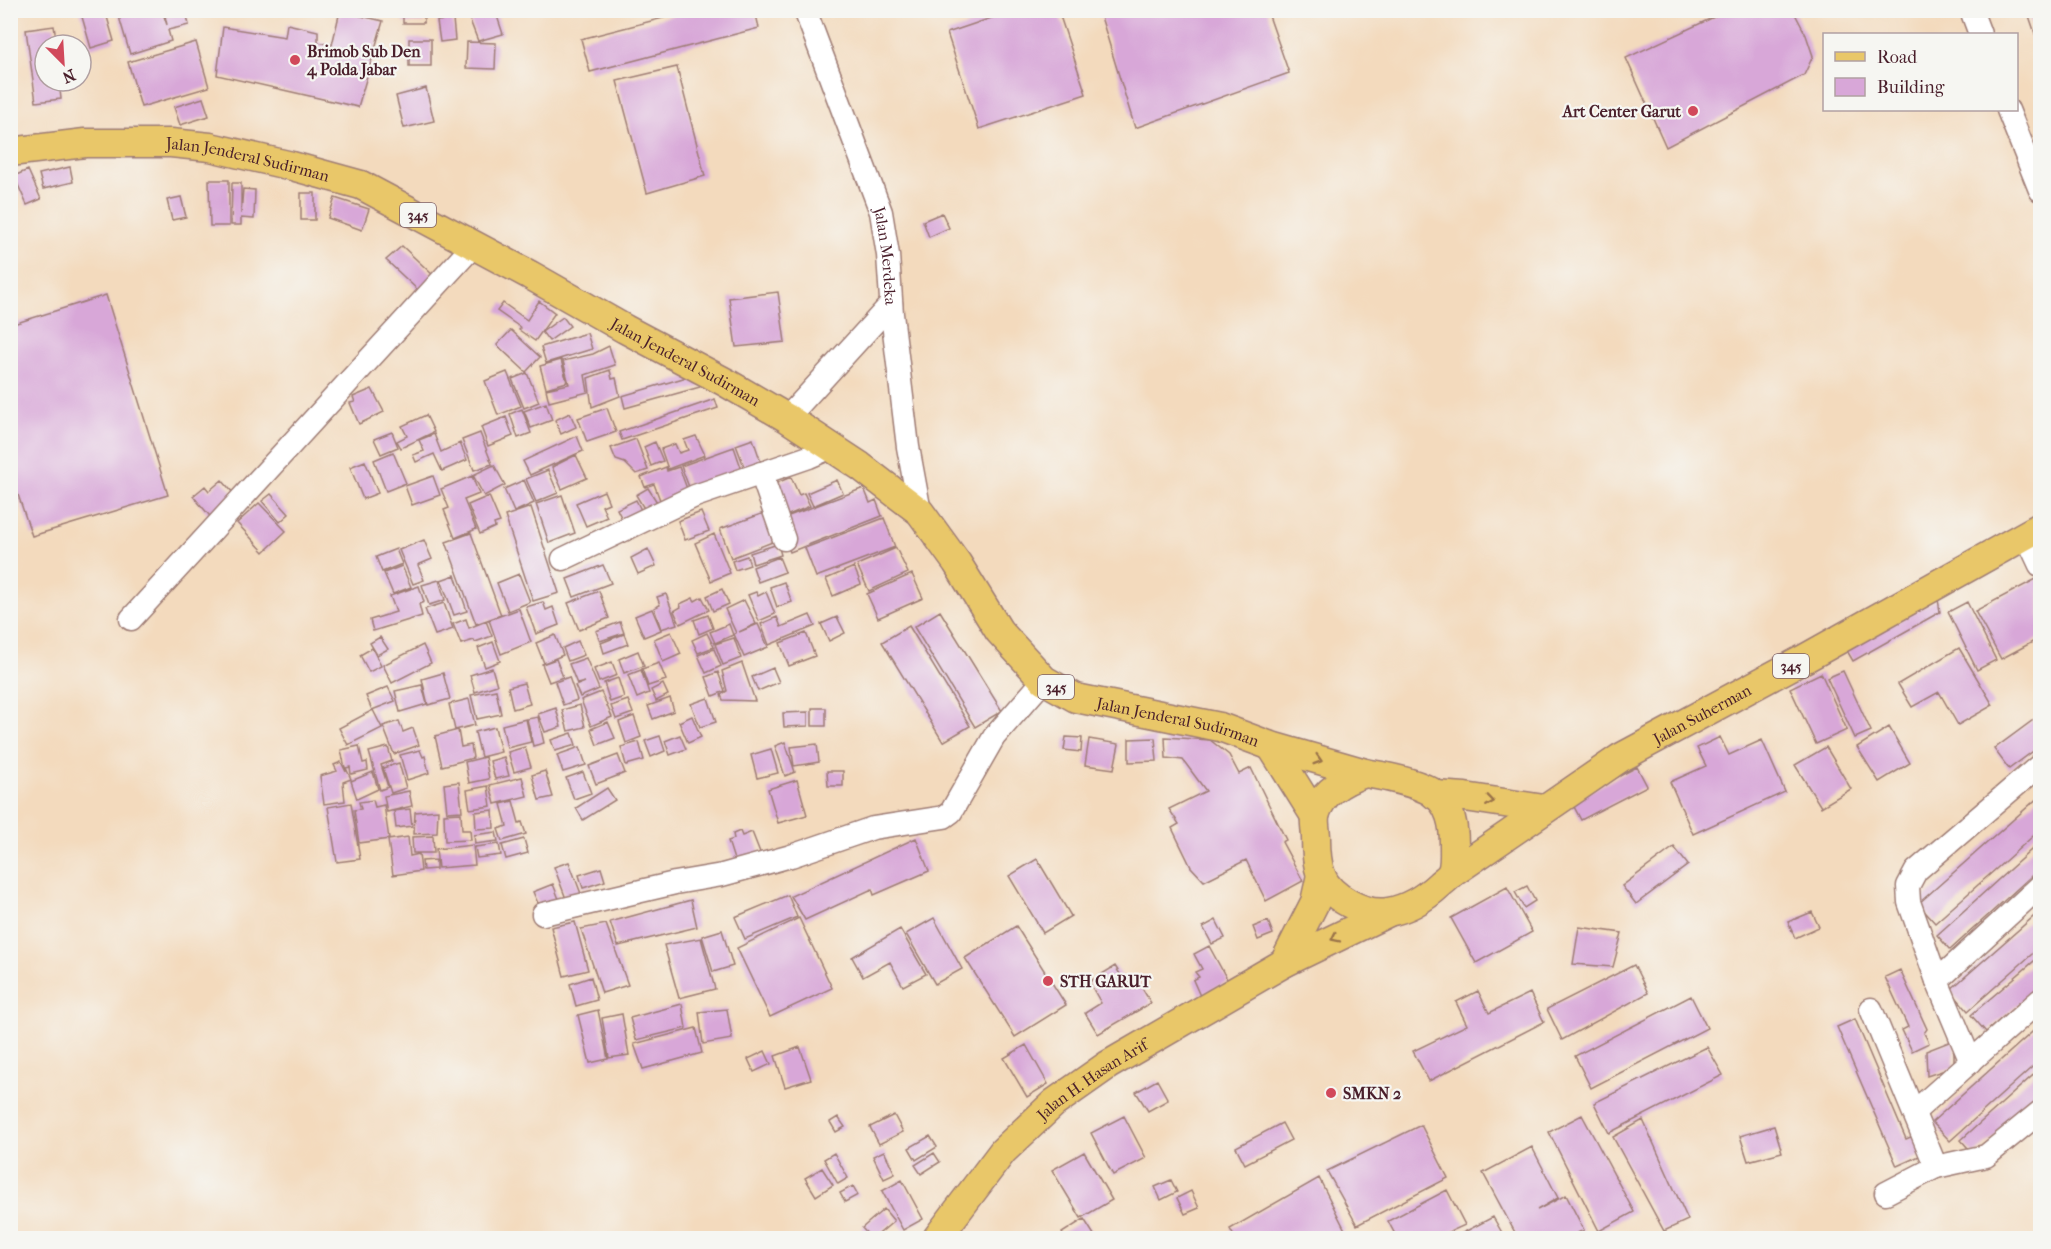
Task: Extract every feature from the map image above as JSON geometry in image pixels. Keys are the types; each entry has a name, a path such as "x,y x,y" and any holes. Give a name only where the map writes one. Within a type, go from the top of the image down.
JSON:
{"main road":[{"name":"Jalan Jenderal Sudirman","path":"10,152 85,143 171,143 210,147 361,185 725,382 787,417 860,466 920,512 957,563 999,631 1044,680 1076,698 1220,727 1271,746 1365,774"},
{"name":"Jalan Suherman","path":"1451,874 1620,758 1804,659 2033,531"},
{"name":"Jalan Jenderal Sudirman","path":"1271,746 1315,816"},
{"name":"345","path":"1365,774 1388,777 1435,795 1544,808"},
{"path":"1284,963 1315,902 1321,875 1316,847 1315,816 1322,802 1338,785 1348,778 1365,774"},
{"path":"1321,875 1335,895 1346,902 1360,909 1387,913 1412,904 1433,890 1451,874 1454,851 1453,825 1448,810 1435,795"},
{"name":"Jalan H. Hasan Arif","path":"937,1239 1003,1151 1054,1103 1108,1065 1284,963 1387,913"}],"street":[{"name":"Jalan Merdeka","path":"805,10 880,212 888,255 891,304 908,447 920,512"},
{"path":"1971,10 1980,33"},
{"path":"2008,111 2040,190"},
{"path":"131,619 473,246"},
{"path":"787,417 891,304"},
{"path":"562,559 695,496 832,447"},
{"path":"761,473 784,539"},
{"path":"2033,531 2040,565"},
{"path":"543,914 722,875 791,856 873,828 944,817 951,812 994,737 1044,680"},
{"path":"1971,1062 1937,981 1909,903 1908,886 1916,871 2040,765"},
{"path":"1937,981 2040,886"},
{"path":"1914,1112 2040,1000"},
{"path":"1871,1009 1936,1167"},
{"path":"1886,1193 1936,1167 1986,1156 2040,1112"}],"building":[{"path":"80,10 105,10 114,41 93,47 93,33 87,33"},
{"path":"117,10 162,10 167,25 165,16 186,11 189,25 168,30 171,41 130,54"},
{"path":"403,10 424,10 424,23 403,23"},
{"path":"466,10 512,11 497,16 503,34 478,41"},
{"path":"694,10 755,10 759,28 590,72 581,39"},
{"path":"1015,10 1058,10 1086,94 979,129 947,33"},
{"path":"1099,10 1267,10 1289,73 1135,128"},
{"name":"Art Center Garut","path":"1729,10 1793,10 1806,35 1813,56 1804,75 1666,147 1626,58"},
{"path":"2027,10 2040,10 2040,48"},
{"name":"Brimob Sub Den 4 Polda Jabar","path":"340,11 383,21 358,107 217,75 223,27 285,37 287,24 318,31 318,42 332,45"},
{"path":"453,19 455,40 440,42 437,21"},
{"path":"54,26 55,33 33,33 33,80 26,30"},
{"path":"409,39 431,39 431,66 409,66"},
{"path":"196,42 209,87 141,107 128,62"},
{"path":"467,42 496,43 495,69 466,68"},
{"path":"677,67 705,176 647,193 617,81"},
{"path":"426,88 434,121 404,128 396,96"},
{"path":"35,93 60,93 61,99 36,102"},
{"path":"203,98 209,116 180,125 174,107"},
{"path":"70,167 73,182 43,189 39,174"},
{"path":"28,170 41,199 27,205 14,176"},
{"path":"209,180 229,180 229,226 210,226"},
{"path":"232,183 241,183 241,214 243,189 255,190 254,219 241,218 241,225 231,225"},
{"path":"301,193 315,193 315,220 301,220"},
{"path":"181,197 186,217 172,220 167,200"},
{"path":"335,198 369,209 362,230 328,218"},
{"path":"942,213 949,228 929,237 923,221"},
{"path":"402,246 434,276 420,292 386,260"},
{"path":"778,292 785,342 736,347 729,298"},
{"path":"106,295 168,495 32,536 10,471 10,325"},
{"path":"539,301 555,313 535,341 497,311 503,303 527,320"},
{"path":"563,317 570,326 549,341 542,332"},
{"path":"511,330 540,357 526,372 497,345"},
{"path":"587,333 592,349 546,363 541,347"},
{"path":"609,346 615,365 585,375 588,392 549,402 546,389 569,384 563,361 593,354"},
{"path":"561,360 567,382 546,388 540,366"},
{"path":"610,370 612,379 616,378 620,396 592,407 588,378"},
{"path":"507,372 521,406 498,415 485,381"},
{"path":"527,373 539,402 524,408 512,379"},
{"path":"697,374 700,387 625,408 622,396"},
{"path":"372,389 384,412 359,424 350,403 355,402 353,397"},
{"path":"715,399 718,408 622,440 619,432"},
{"path":"546,403 552,420 531,428 524,411"},
{"path":"607,408 616,432 587,442 578,418"},
{"path":"522,409 531,433 518,438 510,414"},
{"path":"570,413 576,427 561,434 555,420"},
{"path":"426,415 434,432 401,448 397,441 407,436 402,426"},
{"path":"506,417 513,436 488,446 481,427"},
{"path":"392,432 398,447 381,454 374,439"},
{"path":"480,433 492,464 474,470 462,440"},
{"path":"434,434 441,452 460,443 467,460 442,471 434,454 416,462 413,455 424,451 419,440"},
{"path":"577,436 583,451 530,475 523,461"},
{"path":"696,436 705,455 668,469 661,449 675,444 679,453 688,450 684,440"},
{"path":"636,439 648,470 636,474 625,463 616,460 611,448"},
{"path":"753,439 764,471 748,477 736,445"},
{"path":"655,442 663,461 651,466 644,447"},
{"path":"734,447 744,476 692,495 681,466"},
{"path":"393,452 406,483 386,491 374,460"},
{"path":"576,455 587,478 562,489 552,467"},
{"path":"365,461 378,493 363,499 350,467"},
{"path":"494,465 505,485 484,496 473,475"},
{"path":"666,467 667,471 679,467 690,497 663,508 654,484 645,487 641,477"},
{"path":"548,470 558,493 536,502 526,479"},
{"path":"433,476 440,495 412,505 405,486"},
{"path":"472,476 479,494 464,500 476,529 455,538 444,510 449,508 441,489"},
{"path":"791,477 799,495 804,493 810,506 786,516 772,485"},
{"path":"222,480 239,500 214,521 193,496 205,486 209,491"},
{"path":"524,480 534,503 514,512 504,489"},
{"path":"837,480 843,493 813,506 807,493"},
{"path":"648,488 662,510 649,517 636,495"},
{"path":"864,488 870,503 876,500 882,516 790,552 778,520"},
{"path":"604,491 609,503 602,506 607,517 586,526 576,503"},
{"path":"271,494 289,514 280,522 262,501"},
{"path":"562,495 575,533 549,543 536,504"},
{"path":"489,496 500,522 480,534 468,505"},
{"path":"636,500 645,518 626,527 617,509"},
{"path":"259,503 286,531 264,552 237,523"},
{"path":"531,507 559,593 533,601 505,516"},
{"path":"701,512 709,531 685,540 678,521"},
{"path":"764,513 775,541 731,558 720,529"},
{"path":"884,518 895,547 816,577 805,548"},
{"path":"471,533 501,615 476,624 446,542"},
{"path":"714,534 730,573 711,581 695,543"},
{"path":"424,540 432,559 418,565 424,580 413,584 399,550"},
{"path":"778,544 781,555 753,564 750,553"},
{"path":"896,548 908,573 869,591 857,565"},
{"path":"396,549 402,564 382,572 376,557"},
{"path":"648,549 656,566 638,574 631,558"},
{"path":"747,556 750,565 735,570 732,561"},
{"path":"779,557 785,572 758,582 753,567"},
{"path":"603,565 611,583 574,597 567,579"},
{"path":"402,566 411,587 393,594 384,573"},
{"path":"854,567 861,584 833,596 826,579"},
{"path":"519,574 530,602 508,611 497,583"},
{"path":"912,574 923,598 878,618 867,594"},
{"path":"455,575 467,611 454,615 441,580"},
{"path":"2040,577 2040,638 2001,659 1975,611"},
{"path":"439,580 445,600 429,605 422,585"},
{"path":"784,582 792,602 777,607 770,587"},
{"path":"419,586 424,602 419,604 422,616 373,631 370,620 396,612 390,596"},
{"path":"722,589 729,604 713,611 707,596"},
{"path":"599,591 609,618 579,630 568,603"},
{"path":"756,592 758,596 766,592 775,614 759,621 748,595"},
{"path":"666,594 677,624 661,629 654,608 660,605 657,597"},
{"path":"702,597 709,610 680,624 674,611 681,607 680,604"},
{"path":"1938,599 1940,612 1853,661 1846,649"},
{"path":"744,600 756,624 739,632 758,624 768,647 744,657 725,609"},
{"path":"543,602 546,610 553,607 559,625 536,634 526,607"},
{"path":"1967,602 1996,660 1977,670 1948,612"},
{"path":"444,603 453,629 435,635 425,609"},
{"path":"519,609 531,642 501,654 489,620"},
{"path":"652,609 661,630 644,637 635,616"},
{"path":"940,611 1002,711 975,727 914,627"},
{"path":"708,615 713,628 699,634 694,620"},
{"path":"810,615 815,626 769,645 761,624 777,617 781,627"},
{"path":"837,617 845,633 829,641 821,624"},
{"path":"466,619 469,628 486,621 492,636 461,644 453,624"},
{"path":"620,622 624,633 600,641 596,631"},
{"path":"729,624 733,635 715,643 710,632"},
{"path":"909,626 970,726 943,742 882,642"},
{"path":"671,632 681,654 663,662 654,639"},
{"path":"707,633 714,647 698,653 692,640"},
{"path":"806,633 815,656 789,666 780,643"},
{"path":"624,634 628,644 604,653 601,643"},
{"path":"555,635 563,655 544,663 536,643"},
{"path":"380,637 388,649 377,655 370,643"},
{"path":"734,638 741,658 723,665 715,644"},
{"path":"578,641 584,655 568,661 563,648"},
{"path":"493,642 500,661 485,667 478,648"},
{"path":"423,645 431,663 392,683 383,665"},
{"path":"372,648 381,666 369,672 360,655"},
{"path":"1959,648 1993,705 1958,725 1939,692 1912,707 1898,684"},
{"path":"714,649 721,666 706,673 698,655"},
{"path":"638,651 644,666 624,673 619,659"},
{"path":"586,658 599,689 580,697 575,686 585,682 577,684 569,664"},
{"path":"556,659 563,677 549,682 542,664"},
{"path":"612,662 617,675 599,682 594,669"},
{"path":"659,663 666,680 648,686 642,669"},
{"path":"742,663 755,701 723,700 721,695 727,691 722,671"},
{"path":"492,668 497,685 475,692 470,675"},
{"path":"773,668 779,682 758,691 752,677"},
{"path":"641,670 649,693 637,698 628,675"},
{"path":"1843,671 1871,731 1855,738 1827,678"},
{"path":"718,672 725,691 713,696 706,677"},
{"path":"443,673 450,699 428,705 422,679"},
{"path":"1821,673 1847,730 1816,744 1790,688"},
{"path":"569,677 577,700 563,705 555,682"},
{"path":"618,678 624,697 610,702 604,683"},
{"path":"524,683 530,704 513,709 508,687"},
{"path":"663,684 668,695 656,701 651,690"},
{"path":"422,685 427,704 400,712 395,691"},
{"path":"388,687 395,701 372,710 366,696"},
{"path":"496,690 501,714 477,719 471,695"},
{"path":"601,692 612,717 591,726 581,700"},
{"path":"670,698 674,711 653,719 648,706"},
{"path":"708,698 716,722 700,727 691,704"},
{"path":"469,699 475,725 455,730 449,704"},
{"path":"628,700 633,713 616,719 611,706"},
{"path":"580,705 585,727 568,731 562,710"},
{"path":"556,708 561,727 545,732 538,714"},
{"path":"812,708 826,708 826,726 812,726"},
{"path":"373,710 382,728 348,745 339,728"},
{"path":"808,712 808,726 784,727 783,713"},
{"path":"2040,715 2040,746 2009,769 1994,749"},
{"path":"634,716 641,737 626,743 619,722"},
{"path":"692,716 701,737 688,743 679,722"},
{"path":"538,717 544,743 533,746 527,719"},
{"path":"526,719 531,742 507,748 502,725"},
{"path":"399,721 403,732 413,728 419,745 394,754 383,726"},
{"path":"608,722 615,738 597,745 591,729"},
{"path":"495,727 501,752 481,757 475,732"},
{"path":"1889,727 1910,763 1879,782 1857,747"},
{"path":"458,730 461,747 471,745 473,758 442,766 435,736"},
{"path":"572,733 576,745 555,751 551,740"},
{"path":"680,735 686,749 670,755 665,741"},
{"path":"660,736 665,751 651,757 645,741"},
{"path":"1066,737 1082,738 1081,752 1064,750"},
{"path":"1165,737 1210,740 1229,755 1239,774 1251,768 1286,840 1282,842 1303,881 1266,901 1246,860 1204,881 1191,867 1172,828 1179,824 1169,809 1206,791 1183,760 1166,758"},
{"path":"1720,737 1729,755 1762,740 1785,792 1693,834 1670,782 1706,766 1697,748"},
{"path":"1155,738 1157,761 1129,762 1129,739"},
{"path":"1089,739 1119,744 1114,769 1085,765"},
{"path":"639,742 644,760 626,765 621,747"},
{"path":"785,742 795,772 785,776 775,746"},
{"path":"817,744 819,762 794,766 791,747"},
{"path":"359,746 363,763 367,762 368,770 351,774 350,767 346,768 351,779 343,782 345,801 324,804 320,776 337,771 334,765 341,762 346,772 341,750"},
{"path":"388,747 392,761 381,765 388,787 380,790 369,752"},
{"path":"525,747 531,767 514,772 508,752"},
{"path":"580,747 586,765 563,772 557,755"},
{"path":"1826,747 1851,789 1821,807 1795,765"},
{"path":"771,749 778,773 757,778 751,755"},
{"path":"420,750 423,757 425,756 429,773 407,780 400,755"},
{"path":"618,755 625,773 596,784 589,766"},
{"path":"485,757 489,779 469,783 465,762"},
{"path":"504,757 509,776 495,779 490,761"},
{"path":"399,763 406,788 391,793 383,768"},
{"path":"1637,767 1647,786 1581,820 1571,801"},
{"path":"545,771 553,797 539,800 532,775"},
{"path":"827,771 843,771 843,786 828,786"},
{"path":"373,772 378,789 357,799 351,781"},
{"path":"583,772 591,793 574,799 566,778"},
{"path":"522,777 527,796 495,804 490,785"},
{"path":"797,780 807,815 778,823 768,789"},
{"path":"459,782 462,811 447,812 444,784"},
{"path":"488,786 491,806 470,809 467,790"},
{"path":"607,788 615,800 583,820 576,808"},
{"path":"409,791 412,806 387,812 384,796"},
{"path":"2040,796 2040,830 1935,923 1918,904"},
{"path":"373,800 375,807 384,805 389,839 359,843 354,810 361,809 359,802"},
{"path":"513,801 519,823 522,822 526,834 502,841 498,829 507,826 501,804"},
{"path":"351,803 360,859 337,862 328,807"},
{"path":"410,809 412,826 396,828 394,811"},
{"path":"438,810 437,833 414,834 415,812"},
{"path":"493,810 494,828 476,829 475,812"},
{"path":"461,813 462,830 470,830 471,840 445,841 444,814"},
{"path":"740,831 742,836 752,832 763,860 737,869 728,841 734,839 733,834"},
{"path":"496,832 498,841 475,844 474,835"},
{"path":"433,836 434,853 413,853 412,837"},
{"path":"408,837 410,856 419,854 421,871 393,875 388,840"},
{"path":"916,838 929,871 874,895 872,889 805,920 791,896"},
{"path":"524,839 528,853 506,859 502,845"},
{"path":"2040,842 2040,868 1950,950 1937,935"},
{"path":"499,844 501,855 477,858 475,847"},
{"path":"473,845 475,865 438,868 436,849"},
{"path":"1674,847 1688,865 1636,904 1622,886"},
{"path":"1037,859 1071,916 1043,933 1009,876"},
{"path":"436,860 436,869 423,870 422,861"},
{"path":"569,862 583,899 568,904 554,867"},
{"path":"601,868 605,881 583,888 579,875"},
{"path":"553,884 561,904 542,912 533,892"},
{"path":"1527,886 1535,901 1524,908 1515,892"},
{"path":"1507,887 1532,932 1476,963 1451,918"},
{"path":"788,895 797,917 745,939 735,917"},
{"path":"691,900 697,927 618,946 610,922"},
{"path":"2040,911 2040,947 1968,1011 1950,990"},
{"path":"1812,912 1819,927 1795,938 1788,922"},
{"path":"799,918 832,988 770,1017 737,948"},
{"path":"934,918 962,969 935,984 906,934"},
{"path":"1216,920 1225,938 1212,944 1203,927"},
{"path":"1268,921 1273,934 1258,940 1253,927"},
{"path":"575,922 588,970 564,976 551,927"},
{"path":"606,924 628,985 602,993 581,929"},
{"path":"1016,926 1066,1005 1015,1037 965,958"},
{"path":"1579,927 1622,933 1613,967 1573,964"},
{"path":"900,929 926,974 903,986 890,962 863,977 852,957"},
{"path":"722,930 733,966 713,972 702,936"},
{"path":"701,938 715,989 679,998 664,945"},
{"path":"1209,946 1228,981 1200,996 1193,980 1199,977 1195,972 1202,969 1194,954"},
{"path":"2040,956 2040,985 1986,1032 1971,1015"},
{"path":"1634,965 1648,993 1562,1040 1547,1009"},
{"path":"1115,966 1126,984 1136,978 1151,1003 1098,1034 1085,1013 1101,1003 1089,982"},
{"path":"1900,970 1927,1029 1924,1033 1929,1043 1912,1051 1902,1030 1908,1027 1885,977"},
{"path":"591,977 597,1000 576,1006 570,984"},
{"path":"1478,991 1489,1013 1530,993 1544,1022 1429,1081 1413,1051 1467,1025 1456,1002"},
{"path":"1691,996 1707,1028 1591,1088 1575,1056"},
{"path":"682,1004 686,1028 636,1040 630,1018"},
{"path":"727,1009 732,1039 703,1044 699,1012"},
{"path":"598,1010 608,1059 590,1063 578,1015"},
{"path":"622,1014 629,1055 609,1058 602,1018"},
{"path":"1855,1019 1906,1139 1918,1134 1926,1153 1897,1166 1837,1027"},
{"path":"2040,1025 2040,1060 1950,1141 1932,1122"},
{"path":"696,1028 702,1053 643,1069 634,1044"},
{"path":"1954,1040 1954,1067 1927,1076 1926,1051"},
{"path":"1026,1045 1048,1084 1027,1097 1004,1058"},
{"path":"800,1047 811,1079 785,1087 775,1056"},
{"path":"1707,1047 1723,1075 1609,1133 1594,1103"},
{"path":"765,1051 771,1064 754,1072 748,1059"},
{"path":"2040,1069 2040,1097 1974,1155 1961,1140"},
{"path":"1157,1080 1168,1100 1148,1111 1136,1092"},
{"path":"894,1115 903,1132 879,1144 870,1127"},
{"path":"1582,1115 1634,1212 1599,1231 1549,1132"},
{"path":"1124,1116 1146,1158 1113,1175 1091,1133"},
{"path":"838,1117 845,1127 836,1132 830,1122"},
{"path":"1643,1120 1688,1220 1664,1231 1613,1137"},
{"path":"1282,1123 1291,1140 1245,1164 1236,1147"},
{"path":"1421,1125 1448,1178 1357,1225 1327,1171"},
{"path":"1774,1126 1782,1152 1748,1161 1740,1136"},
{"path":"930,1136 937,1147 916,1160 909,1148"},
{"path":"1532,1147 1558,1198 1537,1210 1566,1195 1584,1230 1567,1238 1518,1238 1483,1173"},
{"path":"884,1151 895,1174 884,1179 873,1156"},
{"path":"1084,1152 1112,1200 1081,1218 1052,1170"},
{"path":"834,1153 848,1178 838,1184 824,1159"},
{"path":"934,1153 940,1162 921,1174 915,1165"},
{"path":"822,1168 833,1185 816,1196 805,1178"},
{"path":"1319,1178 1345,1230 1330,1238 1235,1238 1230,1229"},
{"path":"902,1180 923,1219 903,1230 882,1191"},
{"path":"1171,1180 1177,1192 1161,1200 1155,1187"},
{"path":"853,1186 858,1195 845,1202 840,1193"},
{"path":"1447,1190 1465,1225 1447,1233 1450,1238 1397,1238 1388,1221"},
{"path":"1191,1191 1199,1208 1185,1214 1177,1198"},
{"path":"884,1209 894,1221 871,1238 862,1228"},
{"path":"1493,1217 1505,1238 1453,1238"},
{"path":"1084,1219 1096,1238 1065,1238 1062,1233"},
{"path":"1603,1232 1606,1238 1588,1238"}],"place":[{"name":"Brimob Sub Den 4 Polda Jabar","path":"295,60"},
{"name":"Art Center Garut","path":"1693,111"},
{"name":"STH GARUT","path":"1048,981"},
{"name":"SMKN 2","path":"1331,1093"}]}
